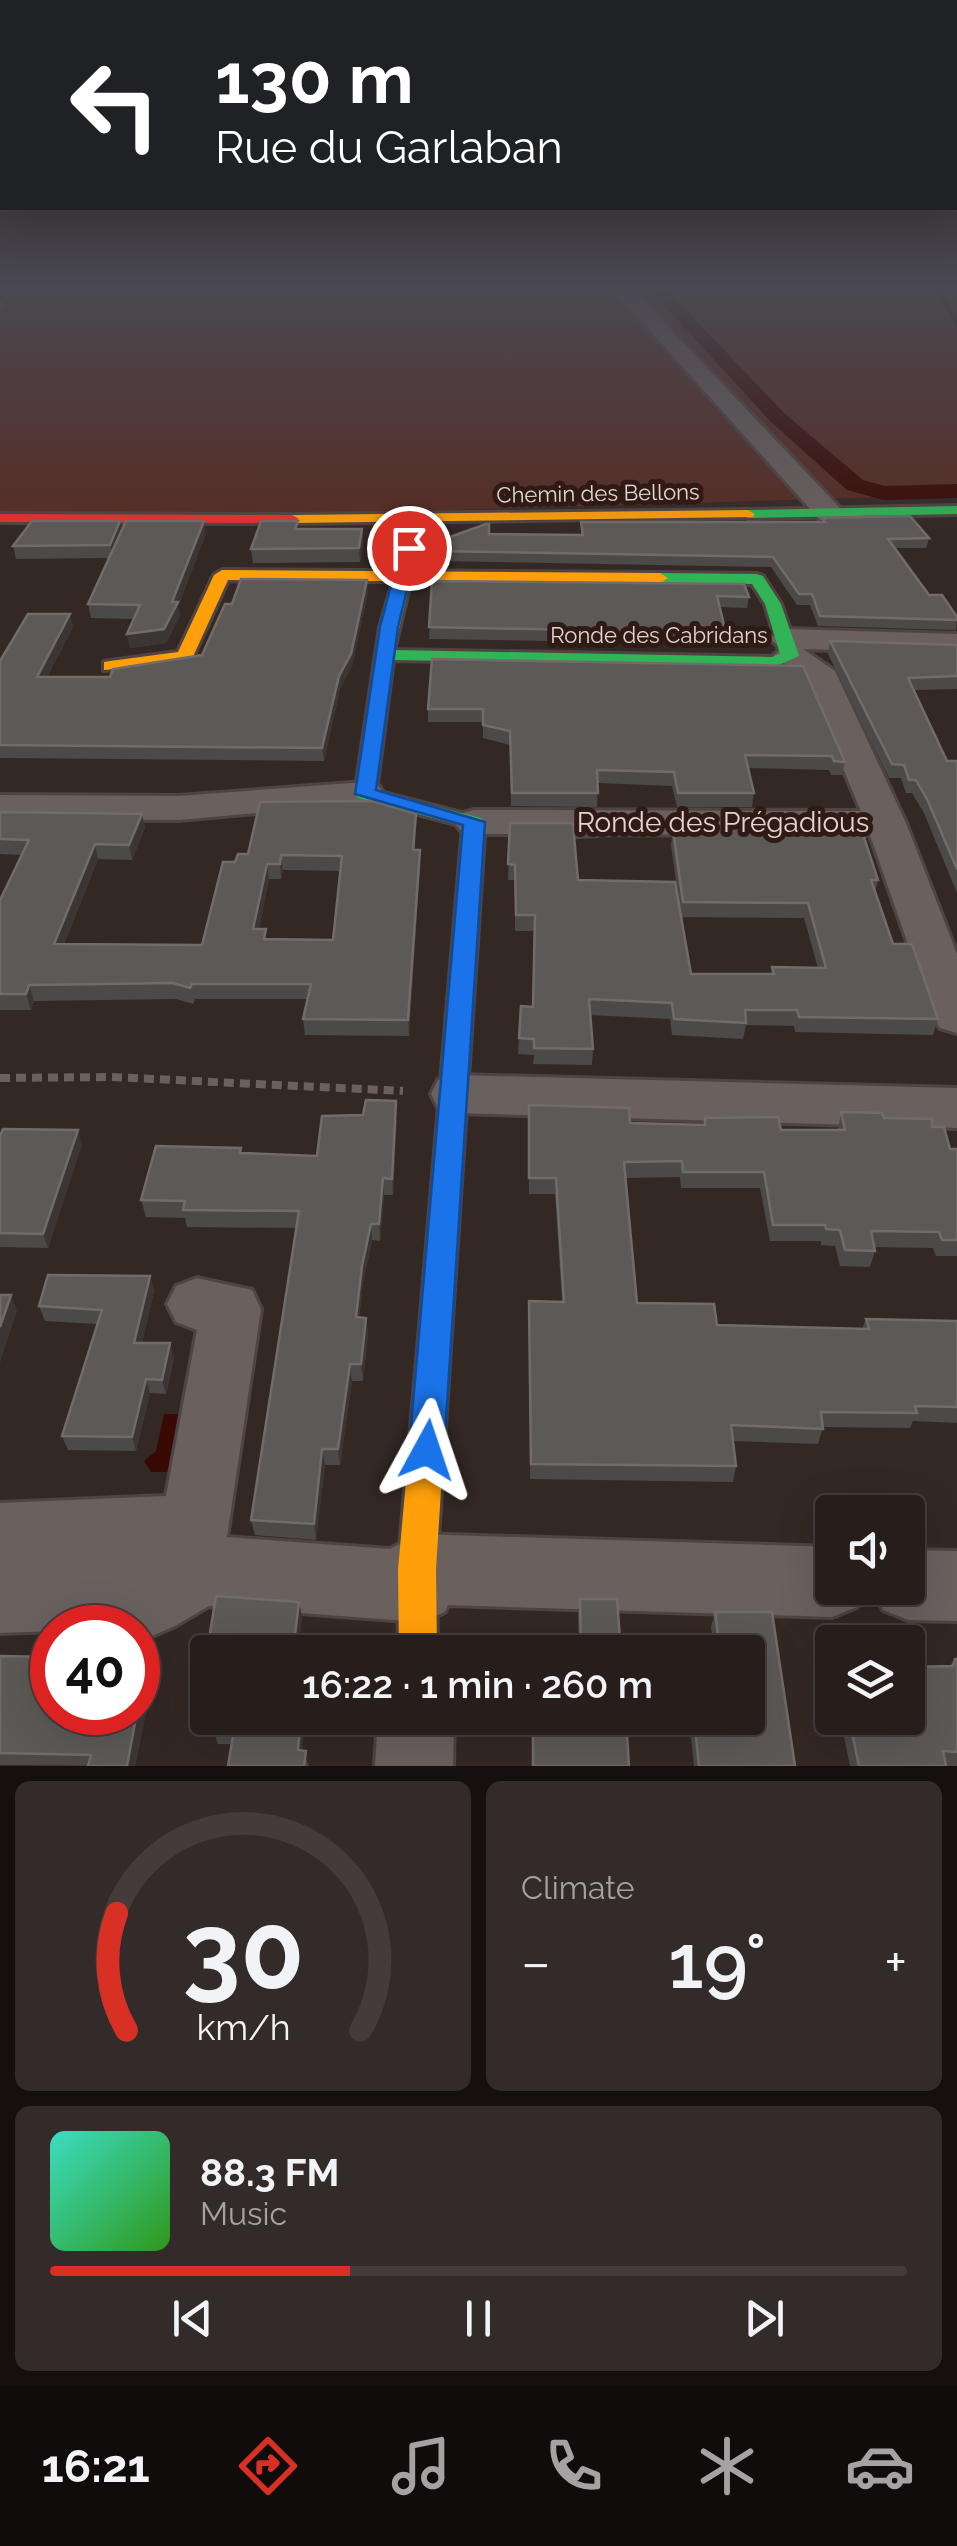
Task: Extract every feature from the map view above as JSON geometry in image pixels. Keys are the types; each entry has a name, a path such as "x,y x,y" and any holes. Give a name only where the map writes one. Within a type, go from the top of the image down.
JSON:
{"street":[{"path":"699,372 830,514"},
{"name":"Chemin des Bellons","path":"0,518 418,520 957,510"},
{"path":"365,794 400,576 418,520"},
{"path":"110,666 185,657 222,575 400,576"},
{"name":"Ronde des Cabridans","path":"385,654 774,662 788,648 773,604 757,580 400,576"},
{"path":"788,648 957,644"},
{"path":"788,648 818,672 886,823"},
{"path":"0,807 179,808 365,794 474,822 418,1603"},
{"name":"Ronde des Prégadious","path":"474,822 886,823 957,1016"},
{"path":"456,1094 957,1108"},
{"path":"0,1597 150,1601 196,1557 231,1308 197,1304"},
{"path":"0,1537 184,1529 196,1557"},
{"path":"196,1557 418,1603 815,1583"},
{"path":"925,1585 957,1586"},
{"path":"414,1766 415,1735"}],"path":[{"path":"0,1078 111,1077 456,1094"}],"shaded area":[{"path":"0,372 957,372 957,495 321,514 0,513"},
{"path":"164,1414 194,1414 182,1472 151,1472 144,1461 156,1451"}],"building":[{"path":"910,516 929,538 888,539 929,595 942,595 957,620 820,616 812,594 799,594 773,557 435,551 436,542 486,524 489,534 583,535 581,522 825,522 823,518"},
{"path":"32,521 120,521 110,545 13,546"},
{"path":"126,521 204,521 172,602 178,602 164,629 127,634 140,605 88,604"},
{"path":"261,521 298,521 295,529 362,529 359,548 251,549"},
{"path":"241,579 367,580 351,654 339,676 322,748 0,745 0,661 28,614 70,614 37,677 110,677 113,669 202,655 225,604 232,604"},
{"path":"432,581 744,584 749,597 717,596 726,633 429,627"},
{"path":"830,641 957,645 957,676 908,678 947,761 957,761 957,869 927,799 916,780 909,780 904,765 892,764"},
{"path":"432,659 803,666 845,762 834,761 832,756 745,755 754,793 678,793 674,772 597,770 598,793 512,793 510,731 483,725 483,709 428,709"},
{"path":"373,801 416,814 413,850 420,850 408,1020 303,1019 311,984 192,984 190,988 173,983 29,985 26,994 0,994 0,900 29,840 0,839 0,812 142,814 129,845 95,844 54,944 202,945 223,862 235,862 238,854 248,854 260,802","holes":["281,855 342,856 333,940 264,939 266,929 253,929 267,864 280,864"]},
{"path":"510,823 600,823 573,824 578,880 675,882 691,974 774,974 772,967 826,968 808,903 683,902 673,830 686,830 685,823 861,828 878,880 871,880 893,944 912,944 938,1019 799,1017 797,1010 745,1010 746,1023 674,1019 672,1003 589,999 593,1049 534,1048 534,1039 519,1038 521,1006 533,1007 535,915 516,915 515,865 508,864"},
{"path":"366,1100 396,1101 392,1179 383,1178 379,1224 371,1224 362,1266 356,1317 366,1318 361,1364 350,1364 338,1449 322,1449 314,1524 251,1520 299,1211 183,1210 185,1201 141,1200 156,1146 241,1148 240,1153 317,1156 322,1116 363,1115"},
{"path":"529,1105 629,1108 630,1123 705,1125 705,1118 778,1117 781,1130 845,1130 841,1112 932,1119 932,1127 944,1127 950,1149 957,1149 957,1240 942,1240 939,1232 871,1231 875,1251 845,1250 840,1230 826,1229 825,1225 773,1225 764,1172 683,1172 682,1161 624,1162 637,1303 714,1304 717,1325 869,1329 866,1319 957,1321 957,1407 915,1406 917,1413 821,1412 823,1429 731,1425 736,1466 531,1464 529,1301 564,1302 556,1178 529,1178"},
{"path":"3,1129 78,1130 43,1234 0,1233"},
{"path":"48,1275 150,1276 134,1343 170,1343 162,1380 146,1379 132,1437 62,1436 102,1310 39,1306"},
{"path":"0,1295 11,1295 0,1327"},
{"path":"216,1596 299,1602 295,1635 210,1635"},
{"path":"580,1599 617,1599 620,1635 581,1635"},
{"path":"715,1612 772,1612 795,1766 699,1766 696,1735 765,1735 765,1635 718,1635"},
{"path":"0,1656 30,1657 30,1735 133,1735 127,1766 88,1766 91,1755 0,1753"},
{"path":"957,1659 957,1752 943,1751 946,1766 859,1766 853,1735 925,1735 925,1667 953,1666"},
{"path":"233,1735 299,1735 298,1750 306,1751 304,1766 228,1766"},
{"path":"533,1735 627,1735 629,1766 533,1766"}],"waterway":[{"path":"735,372 778,418 855,485 884,493 957,491"}],"traffic: fast":[{"path":"748,514 957,510"},
{"path":"418,520 389,627 365,794 474,822 434,1349"},
{"path":"385,655 774,662 790,656 773,604 757,579 660,578"}],"traffic: slow":[{"path":"292,519 748,514"},
{"path":"110,666 185,657 222,575 660,578"},
{"path":"418,1635 417,1569 434,1349"}],"traffic: jam":[{"path":"0,518 292,519"}],"route":[{"path":"409,548 389,627 365,794 474,822 427,1450"}]}
